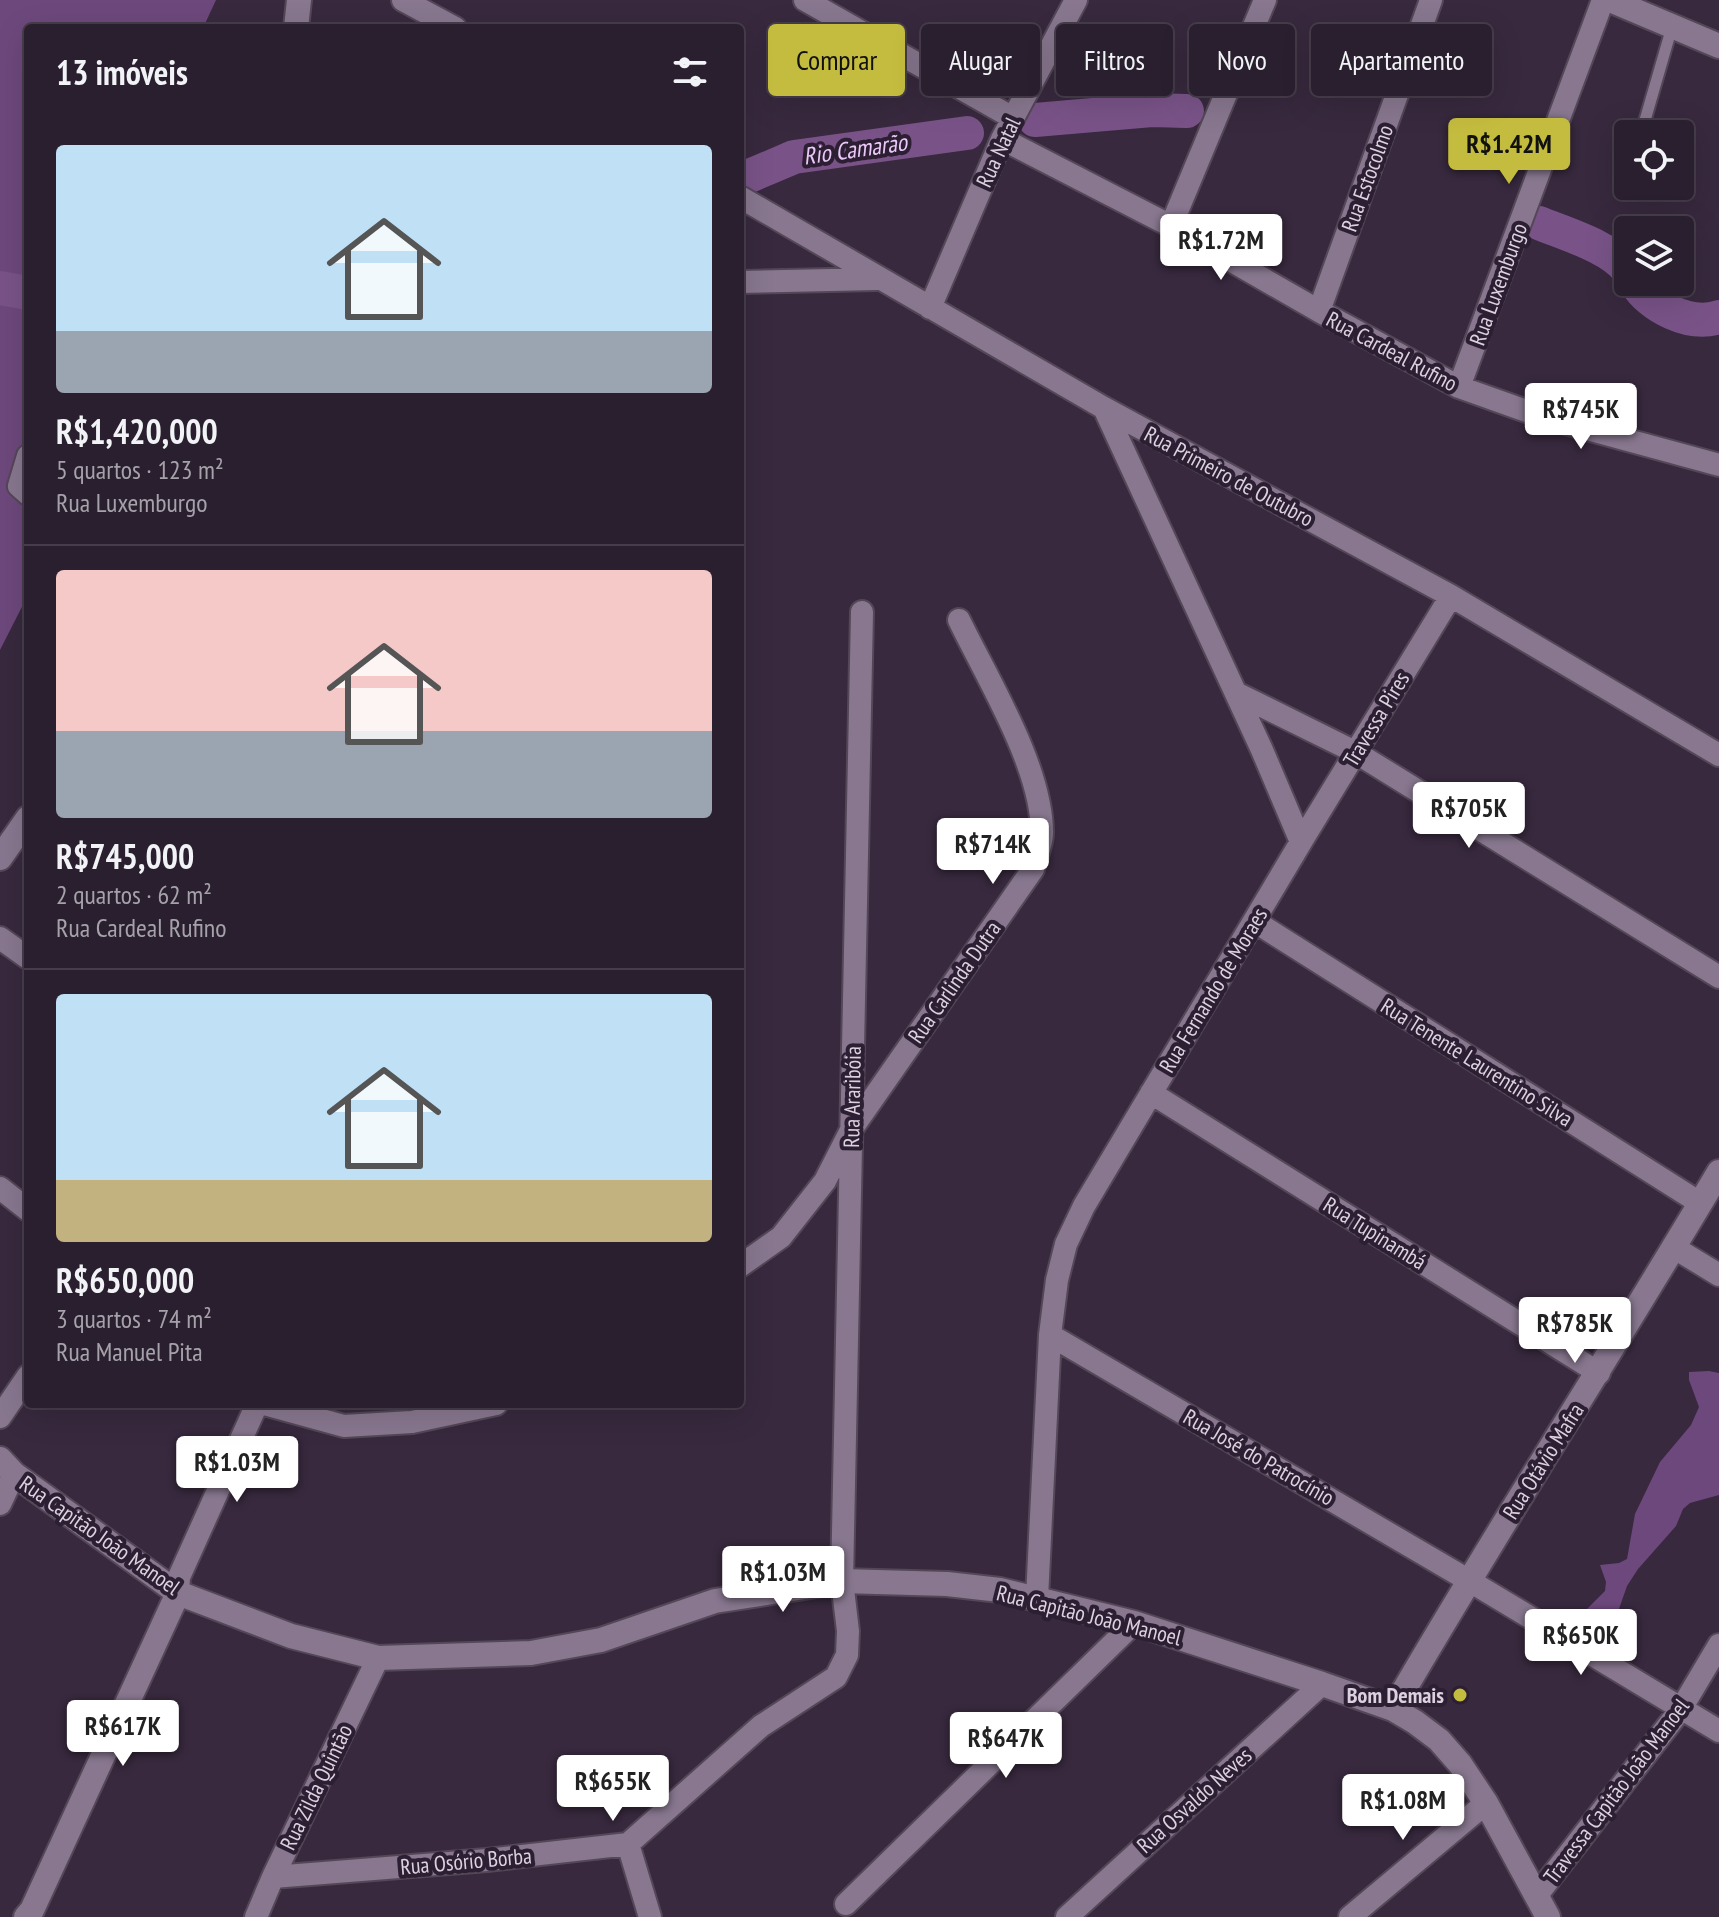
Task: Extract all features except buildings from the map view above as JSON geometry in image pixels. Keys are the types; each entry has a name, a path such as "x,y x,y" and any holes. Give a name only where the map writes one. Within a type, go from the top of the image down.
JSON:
{"main road":[{"path":"296,24 299,0"},
{"path":"1610,0 1719,46"},
{"path":"0,858 24,824"},
{"name":"Rua Otávio Mafra","path":"1393,1709 1468,1580 1599,1373 1719,1172"},
{"name":"Rua Capitão João Manoel","path":"7,1467 178,1593 291,1636 378,1658 531,1653 601,1640 715,1601 842,1581 947,1584 1037,1598 1134,1623 1393,1709 1415,1722 1439,1740 1460,1764 1486,1803 1543,1906"},
{"path":"26,1917 32,1910 178,1593"}],"street":[{"path":"403,0 447,24"},
{"path":"805,0 1013,118"},
{"name":"Rua Natal","path":"930,308 1002,139 1076,0"},
{"path":"1171,226 1265,0"},
{"name":"Rua Estocolmo","path":"1319,311 1431,0"},
{"name":"Rua Luxemburgo","path":"1459,387 1603,0"},
{"name":"Rua Cardeal Rufino","path":"1002,139 1171,226 1459,387 1543,417 1719,465"},
{"name":"Rua Primeiro de Outubro","path":"744,199 1104,408 1451,596 1719,755"},
{"path":"744,282 877,279"},
{"path":"1104,408 1301,842"},
{"path":"24,469 19,486 24,490"},
{"name":"Travessa Pires","path":"1301,842 1451,596"},
{"name":"Rua Araribóia","path":"842,1581 862,612"},
{"name":"Rua Carlinda Dutra","path":"744,1263 781,1237 825,1181 851,1130 1033,869 1042,836 1039,796 1025,756 959,620"},
{"path":"1236,693 1355,752 1719,977"},
{"name":"Rua Fernando de Moraes","path":"1037,1598 1050,1335 1057,1280 1066,1244 1084,1206 1301,842"},
{"name":"Rua Tenente Laurentino Silva","path":"1254,921 1700,1203"},
{"path":"0,938 24,955"},
{"name":"Rua Tupinambá","path":"1151,1093 1599,1373"},
{"path":"0,1188 24,1207"},
{"path":"1673,1247 1719,1275"},
{"name":"Rua José do Patrocínio","path":"1050,1335 1719,1731"},
{"path":"0,1417 24,1382"},
{"path":"178,1593 179,1577 255,1408"},
{"path":"279,1408 344,1426 412,1422 477,1408"},
{"path":"0,1504 7,1467"},
{"path":"650,1917 628,1844 761,1726 836,1677 847,1655 848,1631 842,1581"},
{"path":"846,1904 1134,1623"},
{"name":"Travessa Capitão João Manoel","path":"1543,1906 1681,1709 1719,1645"},
{"name":"Rua Zilda Quintão","path":"256,1917 378,1658"},
{"name":"Rua Osvaldo Neves","path":"1067,1917 1322,1684"},
{"path":"1350,1917 1486,1803"},
{"name":"Rua Osório Borba","path":"273,1877 487,1860 628,1844"}],"lane":[{"path":"1645,120 1672,27"}],"shaded area":[{"path":"0,0 216,0 205,24 24,24 24,603 0,650"},
{"path":"1689,1372 1719,1373 1719,1495 1690,1503 1683,1509 1676,1526 1627,1586 1605,1649 1601,1652 1585,1646 1580,1619 1605,1591 1606,1582 1600,1565 1627,1559 1635,1514 1660,1462 1691,1425 1699,1407"}],"waterway":[{"name":"Rio Camarão","path":"1035,120 1152,110 1187,111"},
{"name":"Rio Camarão","path":"747,177 794,157 967,133"},
{"name":"Rio Camarão","path":"1539,223 1614,257"},
{"name":"Rio Camarão","path":"0,288 24,292"},
{"name":"Rio Camarão","path":"1648,296 1661,307 1684,317 1719,317"}],"place":[{"name":"Bom Demais","path":"1460,1695"}]}
